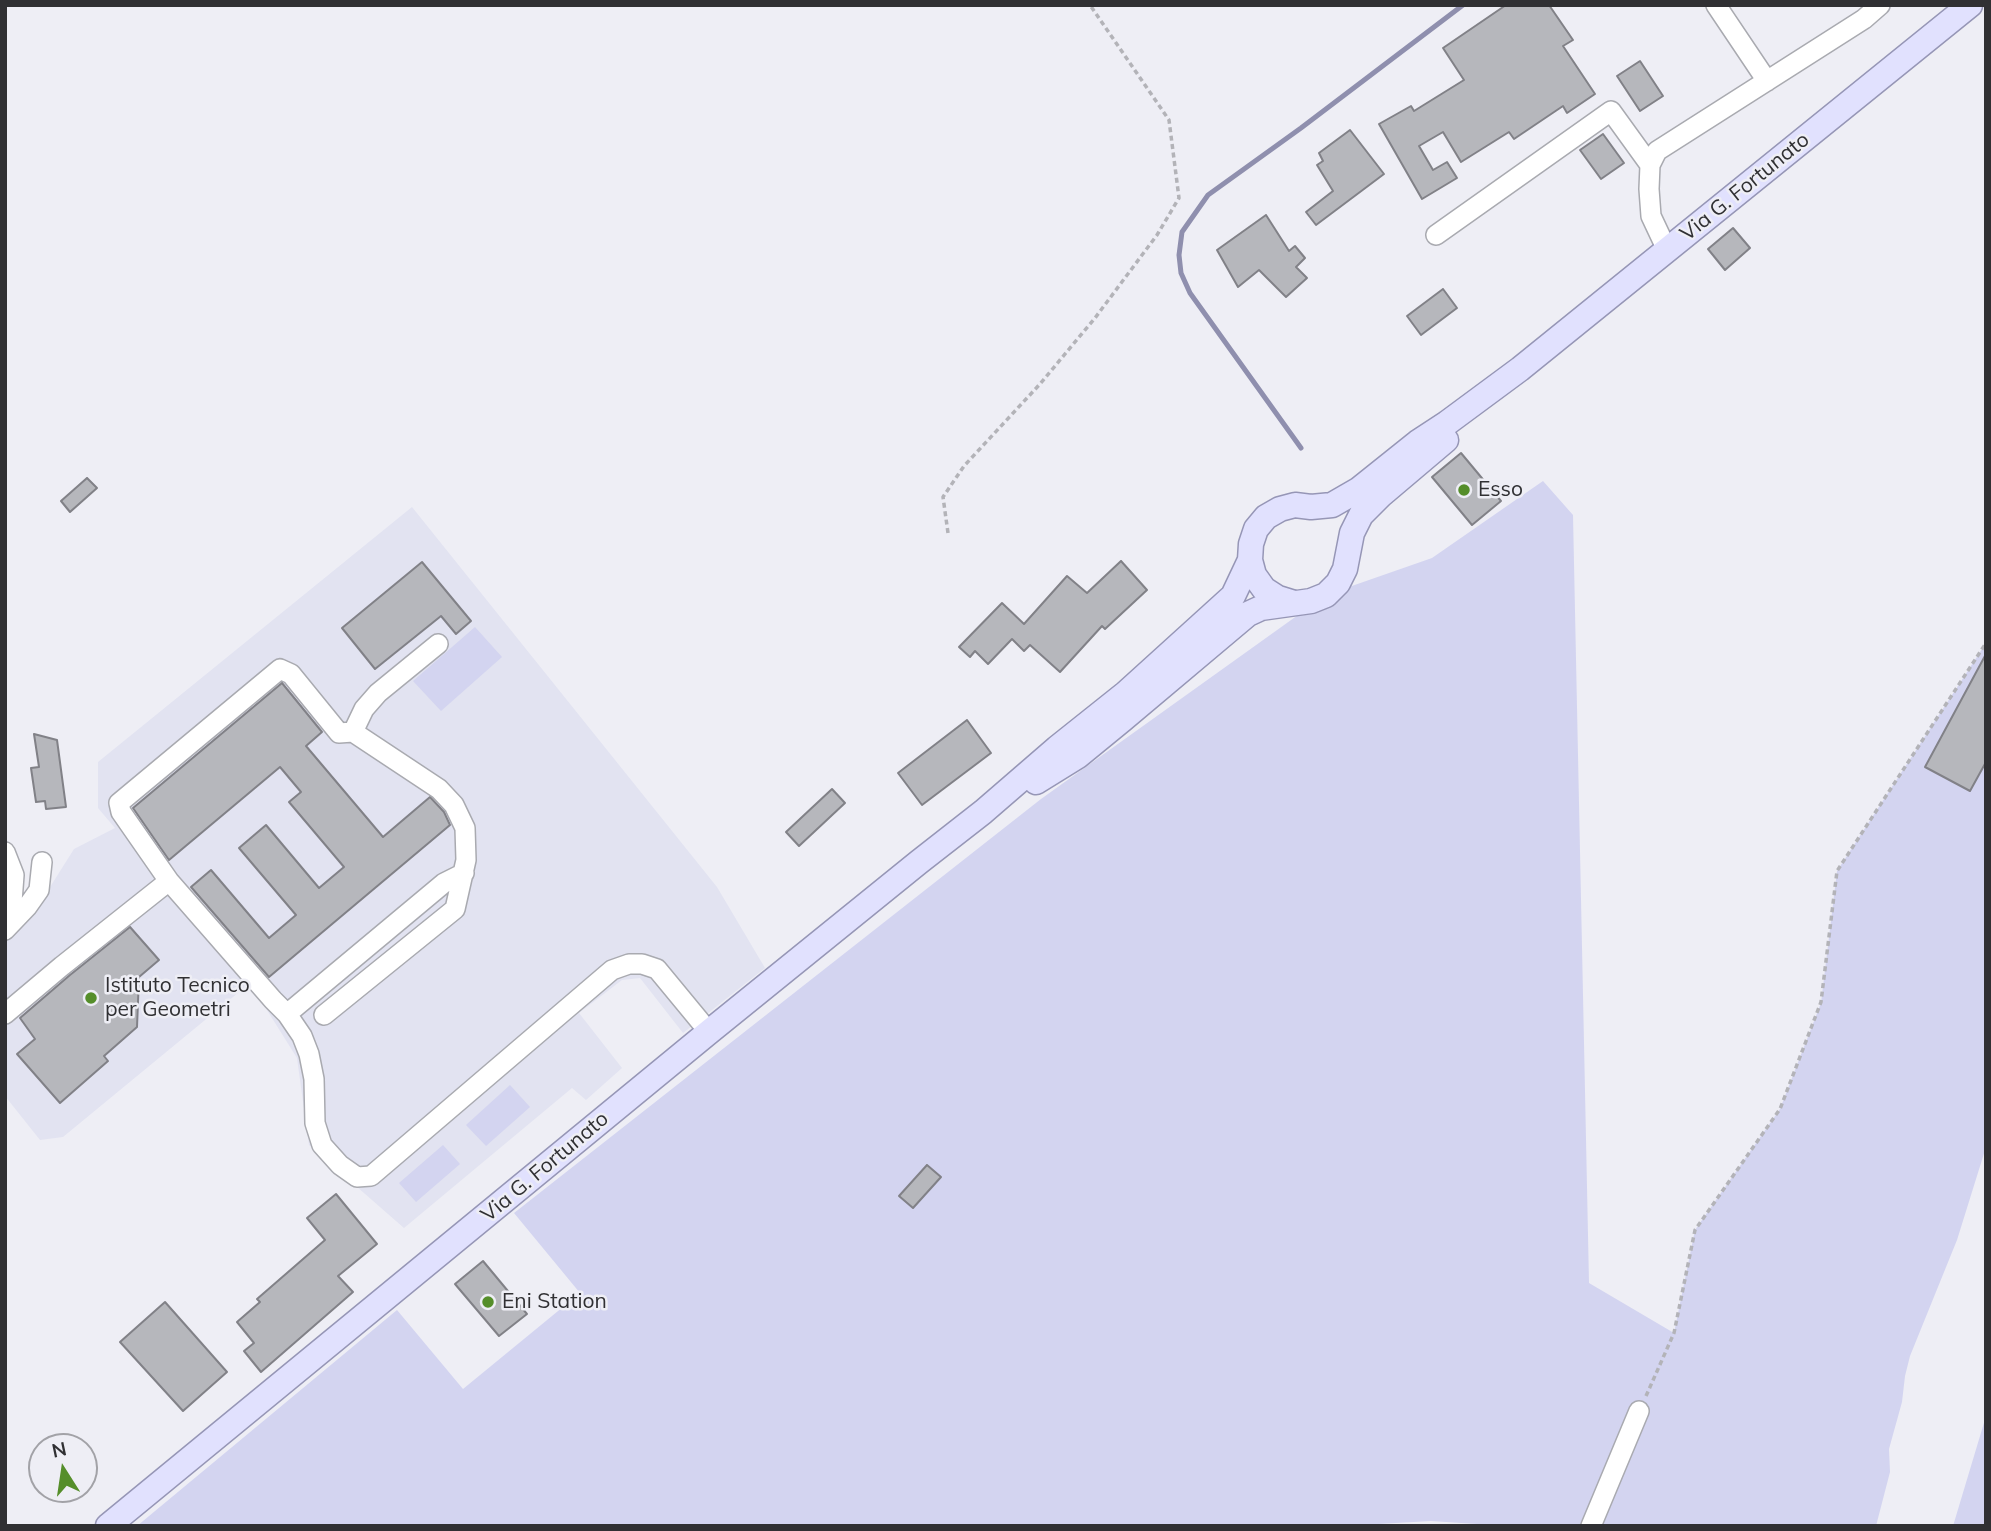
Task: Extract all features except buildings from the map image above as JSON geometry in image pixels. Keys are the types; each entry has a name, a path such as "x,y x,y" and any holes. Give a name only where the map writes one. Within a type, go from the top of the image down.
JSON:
{"main road":[{"name":"Via G. Fortunato","path":"1520,369 1970,5"},
{"path":"1294,603 1278,598 1264,589 1254,575 1250,560 1251,544 1256,529 1266,517 1295,505 1332,505 1357,490 1418,442 1447,424 1520,369"},
{"path":"984,812 1077,755 1248,614 1261,608 1311,601 1326,595 1338,583 1345,569 1352,533 1361,515 1456,432 1520,369"},
{"path":"1311,507 1325,513 1337,523 1345,537 1348,552"},
{"path":"984,812 1057,748 1126,693 1233,596 1250,560"},
{"name":"Via G. Fortunato","path":"108,1526 709,1032 984,812"}],"street":[{"path":"1716,5 1766,81"},
{"path":"1667,250 1651,216 1648,189 1650,165 1657,151 1766,81 1860,12 1880,5"},
{"path":"1436,235 1611,111 1650,165"},
{"path":"353,732 364,709 378,693 438,644"},
{"path":"324,1015 456,909 464,873 465,828 454,805 439,789 353,732 339,733 291,674 280,669 119,803 121,812 169,881 287,1014 302,1036 314,1079 315,1123 323,1145 340,1165 356,1177 371,1175 612,970 629,964 642,964 657,970 709,1032"},
{"path":"5,852 14,875 12,902 5,909"},
{"path":"5,930 39,890 43,862"},
{"path":"287,1014 444,883 464,873"},
{"path":"5,1014 169,881"},
{"path":"1591,1526 1639,1411"}],"path":[{"path":"948,533 943,497 964,466 1040,384 1095,318 1157,234 1179,198 1169,120 1090,5"},
{"path":"1639,1411 1674,1333 1695,1230 1780,1109 1821,1002 1837,871 1986,643"}],"shaded area":[{"path":"1543,481 1573,515 1589,1283 1674,1333 1695,1230 1780,1109 1821,1003 1837,871 1986,643 1986,1147 1957,1240 1910,1356 1902,1402 1889,1449 1890,1472 1876,1526 1507,1526 1431,1521 1343,1526 137,1526 397,1310 463,1389 580,1293 514,1213 1041,799 1326,595 1432,558"},
{"path":"412,507 717,887 765,968 683,1033 640,978 622,980 579,1013 622,1068 586,1100 572,1088 404,1228 309,1145 297,1058 250,983 63,1137 40,1140 5,1096 5,941 40,903 74,849 115,828 98,808 98,762"},
{"path":"475,627 502,657 441,711 413,681"},
{"path":"510,1085 530,1107 486,1146 466,1125"},
{"path":"443,1145 460,1164 416,1202 399,1183"},
{"path":"1986,1416 1986,1526 1953,1526"}],"waterway":[{"path":"1301,448 1190,293 1181,273 1179,255 1182,232 1208,195 1463,5"}],"place":[{"name":"Esso","path":"1464,490"},
{"name":"Istituto Tecnico per Geometri","path":"91,998"},
{"name":"Eni Station","path":"488,1302"}]}
